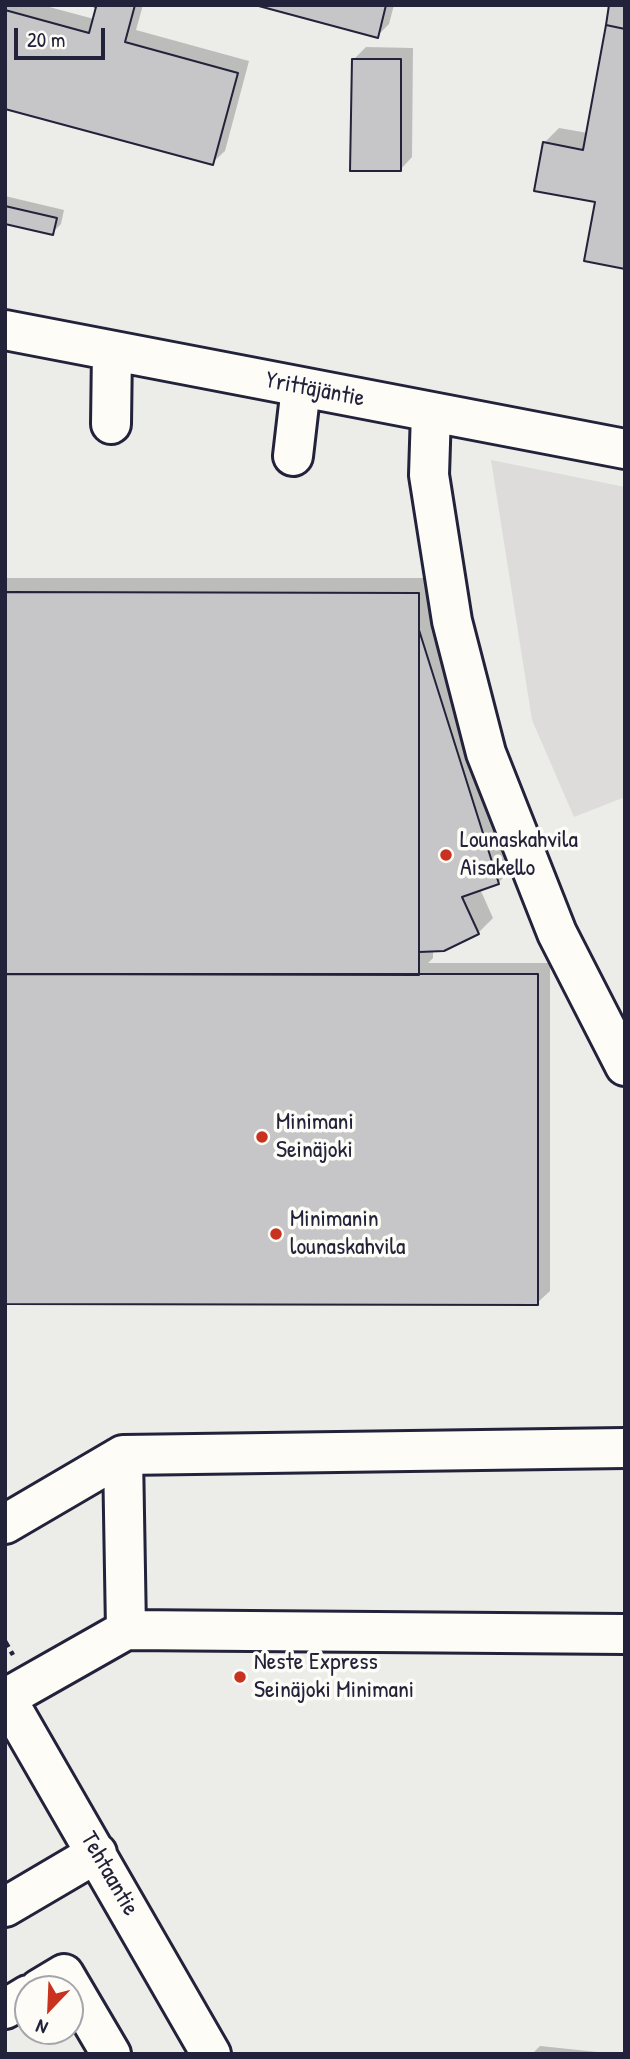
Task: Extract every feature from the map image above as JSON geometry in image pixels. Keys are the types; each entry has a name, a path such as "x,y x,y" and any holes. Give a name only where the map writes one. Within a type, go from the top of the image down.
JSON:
{"street":[{"name":"Yrittäjäntie","path":"5,330 625,449"},
{"path":"111,424 112,351"},
{"path":"293,456 301,387"},
{"path":"431,412 429,475 452,621 486,753 557,933 625,1066"},
{"path":"5,1524 124,1455 625,1448"},
{"path":"124,1455 126,1630"},
{"path":"6,1697 126,1630 625,1634"},
{"name":"Tehtaantie","path":"6,1697 211,2054"},
{"path":"5,1907 97,1853"},
{"path":"84,2008 111,2054"}],"shaded area":[{"path":"5,5 625,5 625,2054 5,2054"},
{"path":"491,460 625,487 625,797 574,817 532,720"}],"building":[{"path":"91,5 135,5 125,42 238,73 213,165 5,109 5,10 89,33 96,7"},
{"path":"255,5 386,5 378,38"},
{"path":"609,5 625,5 625,29 606,25"},
{"path":"606,25 625,29 625,269 584,261 595,202 534,191 543,142 583,150"},
{"path":"352,59 401,59 401,171 350,171"},
{"path":"5,206 57,218 53,235 5,224"},
{"path":"5,592 419,593 419,975 5,974"},
{"path":"419,630 499,884 462,897 479,934 444,951 419,952"},
{"path":"5,974 538,974 538,1305 5,1304"}],"place":[{"name":"Lounaskahvila Aisakello","path":"446,855"},
{"name":"Minimani Seinäjoki","path":"262,1137"},
{"name":"Minimanin lounaskahvila","path":"276,1234"},
{"name":"Neste Express Seinäjoki Minimani","path":"240,1677"}]}
